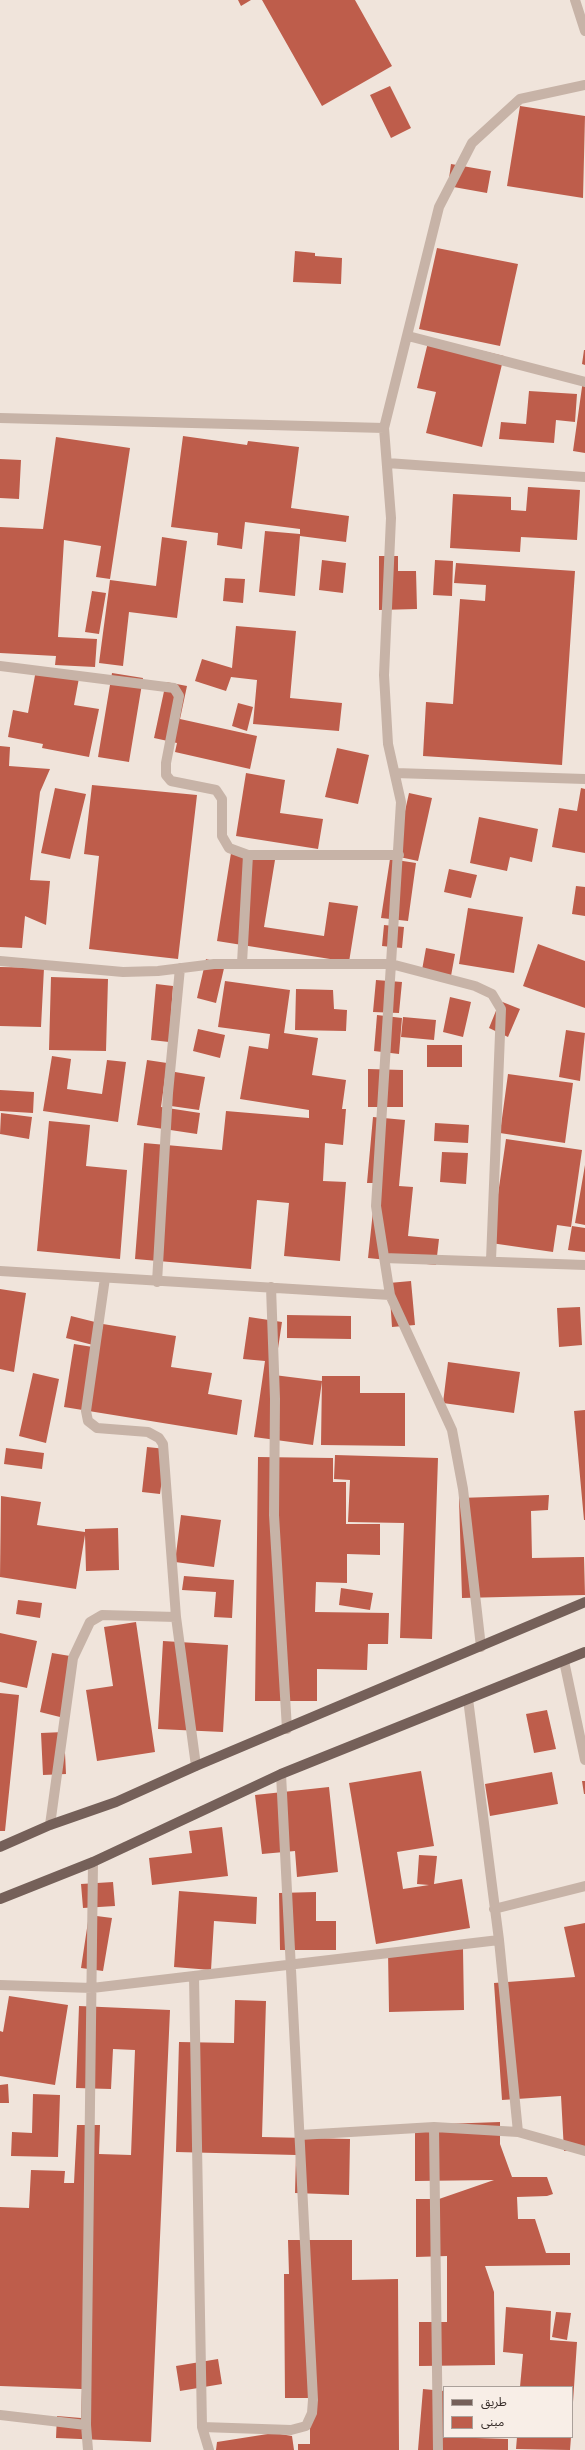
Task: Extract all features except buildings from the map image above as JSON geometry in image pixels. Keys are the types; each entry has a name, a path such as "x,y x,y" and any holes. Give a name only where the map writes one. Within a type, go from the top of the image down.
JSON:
{"main road":[{"path":"0,1847 50,1825 116,1802 196,1766 287,1729 585,1602"},
{"path":"0,1899 93,1862 281,1774 585,1652"}],"street":[{"path":"575,0 585,30"},
{"path":"481,1647 463,1489 452,1430 390,1295 376,1206 399,855 401,802 388,744 384,675 391,518 384,428 439,207 472,143 520,99 585,85"},
{"path":"408,336 585,382"},
{"path":"0,418 384,428"},
{"path":"387,463 585,477"},
{"path":"0,666 174,688 179,696 166,763 166,775 171,781 216,790 222,799 222,836 229,848 248,855 399,855"},
{"path":"395,773 585,779"},
{"path":"242,963 248,855"},
{"path":"0,961 123,972 242,963 391,964 475,986 492,994 501,1009 491,1260"},
{"path":"157,1282 168,1093 180,968"},
{"path":"384,1258 585,1264"},
{"path":"0,1271 157,1282 271,1287 390,1295"},
{"path":"105,1278 86,1411 88,1421 97,1428 148,1432 159,1438 163,1444 176,1617 196,1766"},
{"path":"271,1287 275,1400 274,1515 287,1729"},
{"path":"50,1825 73,1658 90,1622 102,1615 176,1617"},
{"path":"564,1661 585,1760"},
{"path":"468,1699 494,1908 500,1940 518,2132"},
{"path":"202,2427 291,2430 306,2426 312,2413 313,2400 281,1774"},
{"path":"88,2450 86,2425 93,1862"},
{"path":"494,1908 585,1886"},
{"path":"0,1984 92,1988 291,1966 500,1940"},
{"path":"194,1976 202,2427 209,2450"},
{"path":"300,2135 434,2127 518,2132 585,2151"},
{"path":"434,2127 438,2450"},
{"path":"0,2415 86,2425"}]}
